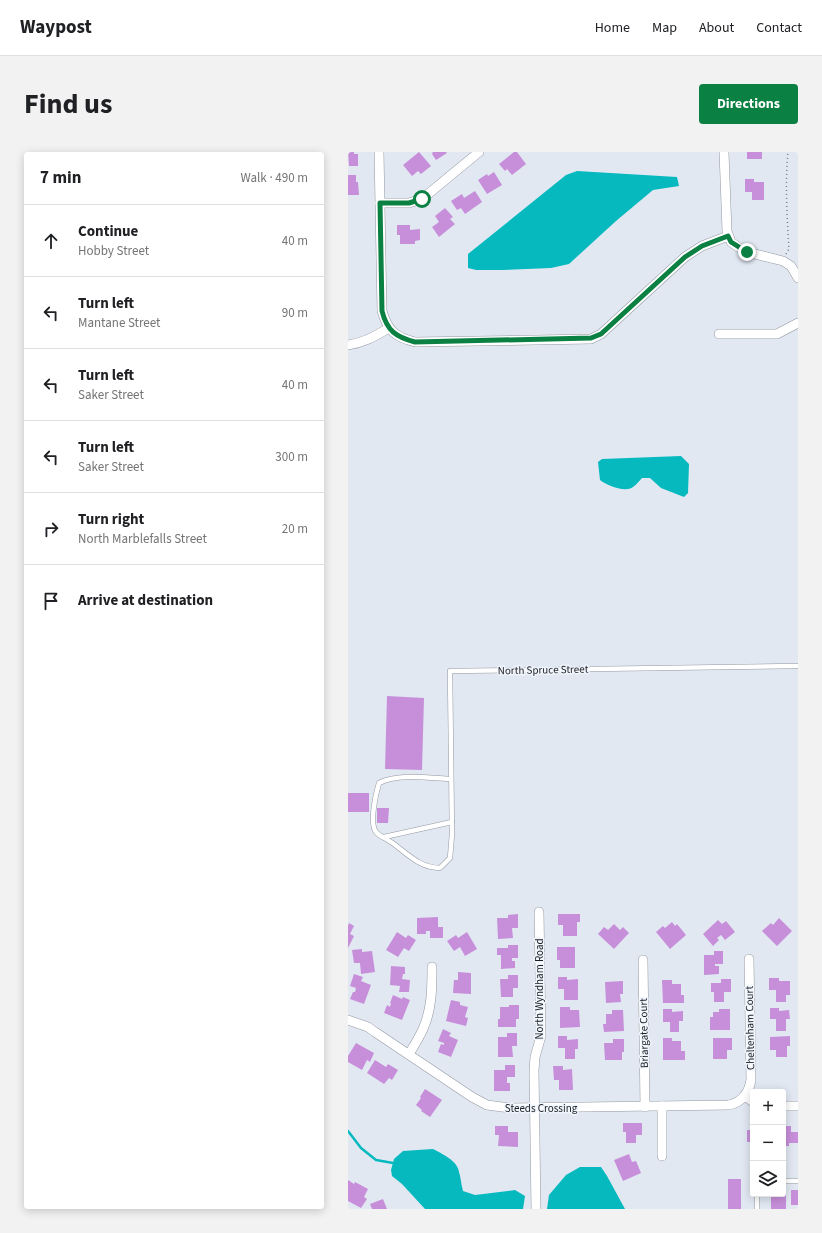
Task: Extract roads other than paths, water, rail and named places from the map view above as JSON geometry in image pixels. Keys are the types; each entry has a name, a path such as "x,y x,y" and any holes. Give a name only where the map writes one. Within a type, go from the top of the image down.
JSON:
{"street":[{"path":"380,152 382,311 385,322 389,328 400,338 415,342 591,338 601,334 685,257 702,246 728,236"},
{"path":"380,203 409,203 422,199 479,152"},
{"path":"724,152 727,231 731,242 747,252 783,261 791,266 798,278"},
{"path":"719,334 777,334 798,323"},
{"path":"348,345 372,338 389,328"},
{"name":"North Wyndham Road","path":"536,1209 534,1062 541,1036 539,912"},
{"name":"Cheltenham Court","path":"745,1096 750,1088 751,1080 749,959"},
{"name":"Briargate Court","path":"643,960 645,1107"},
{"path":"409,1054 423,1030 429,1011 432,987 432,967"},
{"name":"Steeds Crossing","path":"348,1020 368,1027 479,1102 502,1108 535,1109 729,1105 740,1101 745,1096"},
{"path":"745,1096 750,1100"},
{"path":"662,1106 662,1156"},
{"path":"786,1106 798,1106"}],"lane":[{"name":"North Spruce Street","path":"384,837 422,864 433,868 440,868 450,858 452,822 450,671 798,666"},
{"path":"451,779 402,777 385,780 379,783 374,800 374,826 376,832 384,837 452,822"},
{"path":"786,1181 798,1181"},
{"path":"757,1197 757,1209"}],"water":[{"path":"577,171 677,177 679,186 653,190 569,264 551,268 502,270 476,270 468,268 468,254 566,175"},
{"path":"681,456 689,464 688,493 684,497 661,488 650,478 642,478 630,489 621,489 611,486 600,480 598,462 602,459"},
{"path":"433,1149 449,1158 456,1164 460,1174 463,1191 475,1195 515,1190 525,1196 523,1209 425,1209 402,1184 392,1176 391,1170 394,1159 403,1151"},
{"path":"580,1167 601,1167 625,1209 547,1209 549,1195 566,1175"}],"waterway":[{"path":"348,1131 361,1148 376,1160 393,1163"}]}
